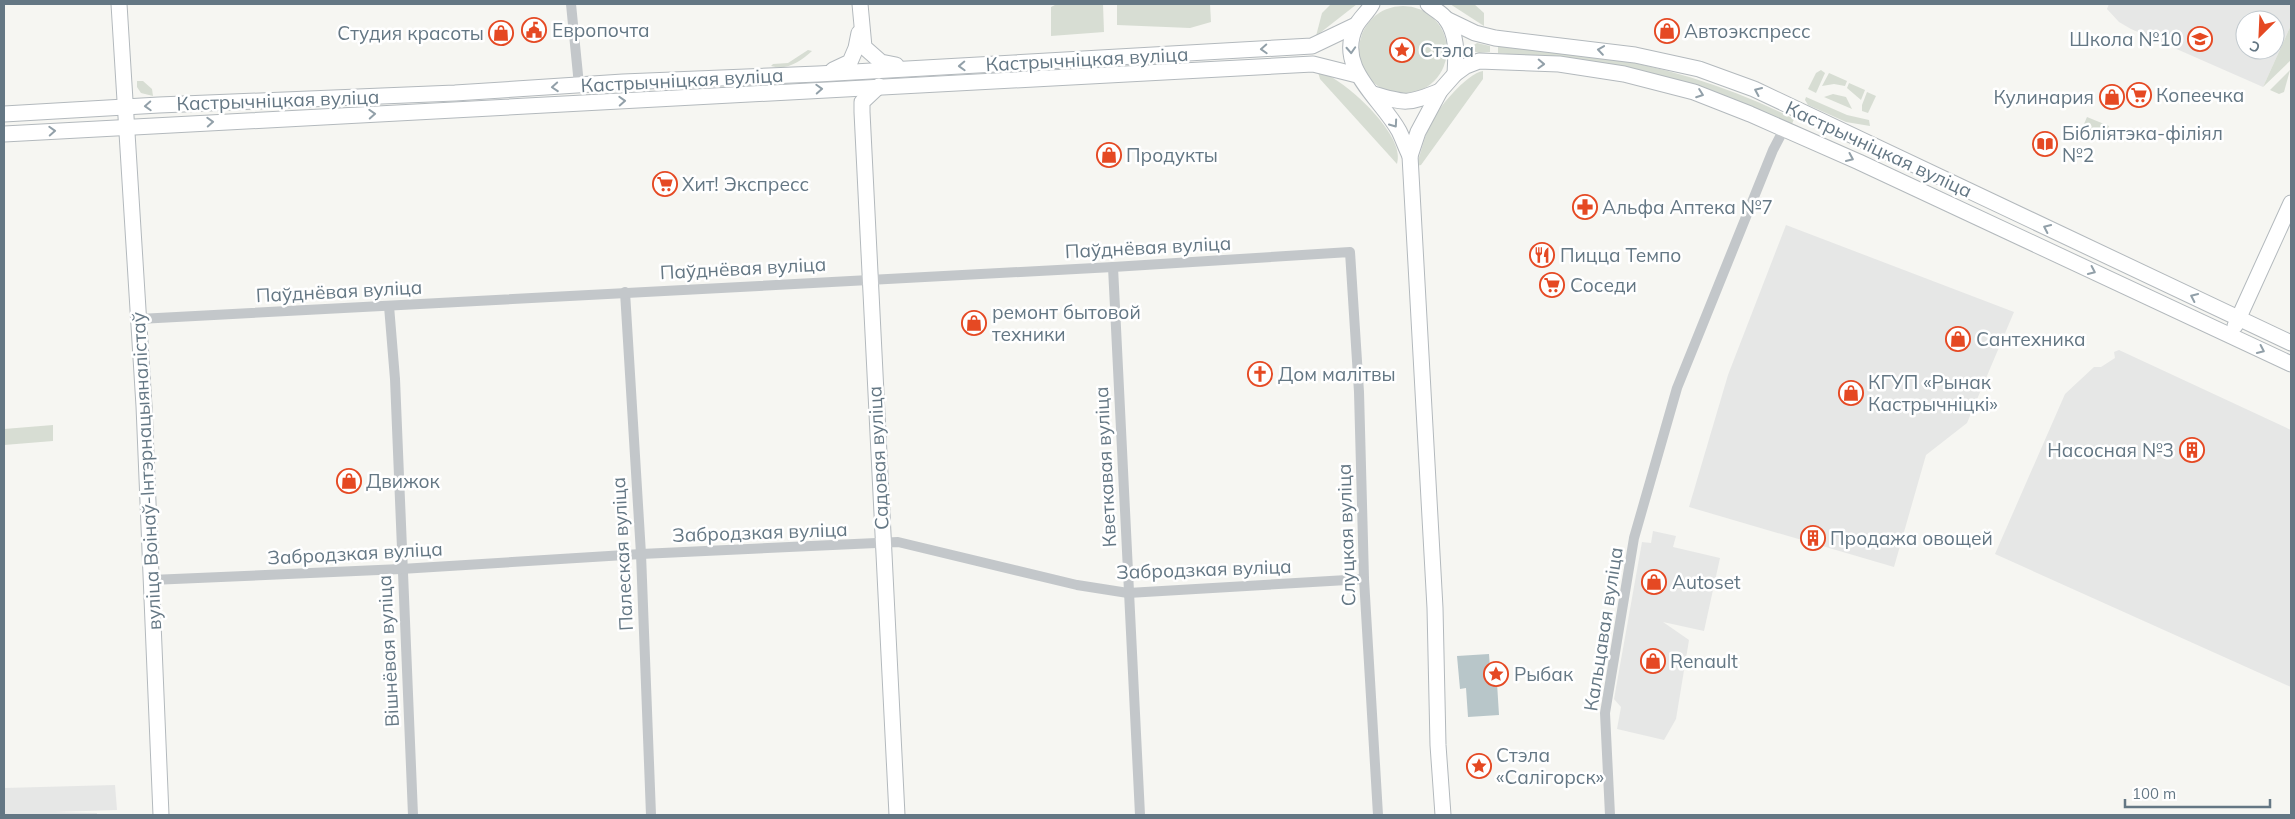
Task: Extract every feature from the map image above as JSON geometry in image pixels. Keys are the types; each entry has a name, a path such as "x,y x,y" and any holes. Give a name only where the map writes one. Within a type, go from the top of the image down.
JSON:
{"main road":[{"name":"вуліца Воінаў-Інтэрнацыяналістаў","path":"119,4 139,319 161,815"},
{"path":"1427,4 1446,19 1454,36 1457,49 1455,74"},
{"path":"1373,5 1356,25 1351,40 1351,57 1357,75 1399,131 1410,156 1435,608 1438,745 1443,815"},
{"path":"860,10 864,47 881,62 905,68"},
{"path":"818,74 840,68 850,62 856,48 860,10"},
{"name":"Кастрычніцкая вуліца","path":"1446,19 1475,33 1495,38 1634,55 1699,69 1754,89 2291,343"},
{"name":"Кастрычніцкая вуліца","path":"4,114 456,93 1312,46 1356,25"},
{"name":"Кастрычніцкая вуліца","path":"1440,91 1455,74 1466,66 1479,61 1560,64 1624,74 1694,92 1784,128 2291,364"},
{"name":"Кастрычніцкая вуліца","path":"4,134 1313,64 1357,75"},
{"path":"842,88 862,102 878,86"},
{"path":"1373,94 1395,101 1413,102 1440,91"},
{"path":"1410,156 1418,132 1440,91"},
{"name":"Садовая вуліца","path":"862,102 897,815"},
{"path":"2231,336 2291,203"}],"street":[{"path":"571,4 579,85"},
{"name":"Кастрычніцкая вуліца","path":"1634,538 1677,388 1773,150 1784,128"},
{"name":"Паўднёвая вуліца","path":"139,319 1113,267 1350,252"},
{"name":"Слуцкая вуліца","path":"1350,252 1359,392 1364,579 1378,815"},
{"name":"Кветкавая вуліца","path":"1113,267 1140,815"},
{"name":"Палеская вуліца","path":"625,292 641,554 651,815"},
{"name":"Вішнёвая вуліца","path":"389,306 395,379 401,569 413,815"},
{"name":"Кальцавая вуліца","path":"1610,815 1605,713 1634,538"},
{"name":"Забродзкая вуліца","path":"151,580 401,569 641,554 898,542 1077,585 1128,593 1364,579"}],"shaded area":[{"path":"1057,4 1103,4 1104,32 1051,36 1051,7"},
{"path":"1117,4 1210,4 1211,22 1190,28 1117,25"},
{"path":"1331,4 1357,4 1316,36 1322,13"},
{"path":"1450,4 1474,4 1484,13 1484,26"},
{"name":"Школа №10","path":"2109,4 2291,4 2291,25 2285,38 2285,10 2235,10 2235,60 2275,60 2263,87 2119,22 2107,9"},
{"path":"1403,6 1420,9 1428,13 1440,25 1444,33 1447,50 1444,67 1440,75 1428,87 1420,91 1403,94 1386,91 1378,87 1366,75 1362,67 1359,50 1362,33 1366,25 1378,13 1386,9"},
{"path":"2291,25 2291,60 2263,87 2275,60 2285,60 2285,38"},
{"path":"1477,43 1490,46 1490,52 1479,53 1473,51 1474,45"},
{"path":"1498,46 1586,54 1648,66 1723,88 1794,119 1792,124 1712,92 1582,61 1498,53"},
{"path":"808,50 812,51 793,64 783,67 771,66 773,64 788,63"},
{"path":"1821,70 1825,73 1816,93 1808,89 1816,73"},
{"path":"2290,70 2284,92 2279,94 2270,90"},
{"path":"1483,71 1483,79 1421,165 1416,166 1433,118 1461,85 1476,73"},
{"path":"1318,72 1332,77 1345,86 1377,117 1387,129 1394,142 1398,153 1397,164 1320,79"},
{"path":"1829,73 1847,81 1845,86 1834,84 1822,86"},
{"path":"137,81 143,81 152,89 153,96 141,93 137,87"},
{"path":"1849,83 1865,90 1861,100 1847,88"},
{"path":"1867,92 1876,96 1868,113 1862,111 1862,105"},
{"path":"1833,94 1846,97 1852,109 1824,97"},
{"path":"1806,97 1847,115 1869,120 1870,126 1846,122 1808,105 1805,100"},
{"path":"2087,117 2109,126 2103,141 2081,131"},
{"name":"КГУП «Рынак Кастрычніцкі»","path":"1786,225 2014,312 1967,423 1926,455 1894,567 1689,507 1728,375"},
{"path":"2119,350 2291,430 2291,687 1995,554 2065,394 2094,367 2101,367 2115,358 2114,352"},
{"path":"53,425 53,441 4,445 4,429"},
{"path":"1653,531 1676,536 1673,547 1720,558 1704,631 1663,622 1689,640 1676,719 1664,740 1617,729 1621,707 1614,699 1642,542 1651,543"},
{"path":"1489,654 1491,683 1497,683 1499,715 1468,717 1466,688 1460,689 1457,656"},
{"path":"115,785 117,810 55,812 97,813 97,815 4,815 4,788"}],"place":[{"name":"Европочта","path":"534,30"},
{"name":"Автоэкспресс","path":"1667,31"},
{"name":"Студия красоты","path":"501,33"},
{"name":"Школа №10","path":"2200,39"},
{"name":"Стэла","path":"1402,50"},
{"name":"Копеечка","path":"2139,95"},
{"name":"Кулинария","path":"2112,97"},
{"name":"Бібліятэка-філіял №2","path":"2045,144"},
{"name":"Продукты","path":"1109,155"},
{"name":"Хит! Экспресс","path":"665,184"},
{"name":"Альфа Аптека №7","path":"1585,207"},
{"name":"Пицца Темпо","path":"1542,255"},
{"name":"Соседи","path":"1552,285"},
{"name":"ремонт бытовой техники","path":"974,323"},
{"name":"Сантехника","path":"1958,339"},
{"name":"Дом малітвы","path":"1260,374"},
{"name":"КГУП «Рынак Кастрычніцкі»","path":"1851,393"},
{"name":"Насосная №3","path":"2192,450"},
{"name":"Движок","path":"349,481"},
{"name":"Продажа овощей","path":"1813,538"},
{"name":"Autoset","path":"1654,582"},
{"name":"Renault","path":"1653,661"},
{"name":"Рыбак","path":"1496,674"},
{"name":"Стэла «Салігорск»","path":"1479,766"}]}
